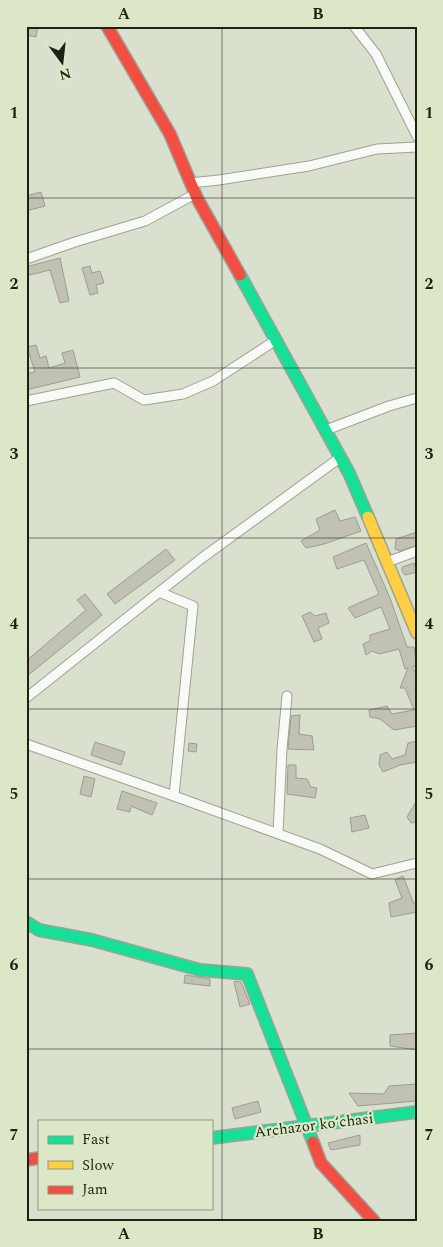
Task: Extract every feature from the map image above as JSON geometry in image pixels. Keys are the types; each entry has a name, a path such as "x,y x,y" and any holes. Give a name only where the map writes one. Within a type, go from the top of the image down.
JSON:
{"street":[{"path":"107,26 170,134 193,188 349,473 417,632"},
{"path":"354,26 376,54 417,136"},
{"path":"26,259 145,221 193,188 309,166 377,149 417,148"},
{"path":"26,401 114,383 144,400 184,394 213,381 276,340"},
{"path":"326,430 389,406 417,398"},
{"path":"26,698 202,558 340,457"},
{"path":"387,562 417,551"},
{"path":"159,592 193,606 174,796"},
{"path":"278,834 282,749 287,696"},
{"path":"26,744 320,849 372,874 417,863"},
{"path":"26,922 39,930 92,940 200,970 246,974 308,1126 321,1163 374,1221"},
{"name":"Archazor koʻchasi","path":"212,1138 417,1112"}],"building":[{"path":"26,26 38,26 36,37 26,35"},
{"path":"41,192 45,206 26,211 26,196"},
{"path":"60,258 69,301 60,303 50,270 26,276 26,267"},
{"path":"90,266 92,273 100,271 104,283 96,285 98,293 90,295 82,268"},
{"path":"36,345 40,358 46,356 49,368 65,363 62,353 73,350 80,377 26,390 26,374 35,372 27,347"},
{"path":"335,510 340,521 355,517 361,531 306,548 301,541 320,530 316,519"},
{"path":"417,532 417,545 400,551 395,549 396,539"},
{"path":"366,543 390,598 407,647 414,647 417,666 412,667 417,675 417,726 394,730 380,719 370,717 369,710 387,706 392,714 414,710 405,688 400,688 408,668 405,669 399,649 379,654 372,651 366,655 363,644 370,641 370,635 390,629 381,607 355,618 348,608 379,594 364,560 337,569 333,557"},
{"path":"166,549 175,560 115,604 107,594"},
{"path":"414,563 417,572 405,575 402,567"},
{"path":"85,594 102,615 26,677 26,661 86,610 77,600"},
{"path":"310,612 315,616 326,613 329,623 318,628 322,639 314,642 302,616"},
{"path":"300,715 299,734 312,736 314,750 288,749 291,716"},
{"path":"417,741 417,762 400,765 383,772 379,765 380,755 387,752 392,759 405,755 408,743"},
{"path":"95,742 125,752 121,765 91,755"},
{"path":"189,743 197,744 196,752 188,751"},
{"path":"288,765 296,765 296,778 307,779 311,787 317,788 315,798 287,794"},
{"path":"84,776 95,779 91,797 80,794"},
{"path":"122,791 157,803 152,815 131,806 130,812 117,809"},
{"path":"417,800 417,822 411,823 407,817"},
{"path":"365,815 369,828 352,832 350,818"},
{"path":"403,876 414,904 417,904 417,912 391,917 389,903 402,898 395,880"},
{"path":"185,975 210,979 210,986 184,983"},
{"path":"235,981 241,982 250,1004 240,1007"},
{"path":"417,1033 417,1050 390,1046 390,1035"},
{"path":"417,1084 417,1101 358,1106 349,1093 384,1094 389,1086"},
{"path":"258,1101 261,1112 235,1119 232,1108"},
{"path":"360,1135 360,1145 331,1150 328,1143"}],"traffic: fast":[{"path":"240,275 349,473 368,517"},
{"path":"26,922 39,930 92,940 200,970 247,974 313,1142"},
{"path":"212,1138 417,1112"}],"traffic: slow":[{"path":"368,517 417,633"}],"traffic: jam":[{"path":"107,26 170,134 197,198 240,275"},
{"path":"313,1142 321,1163 374,1221"},
{"path":"26,1160 38,1158"}]}
